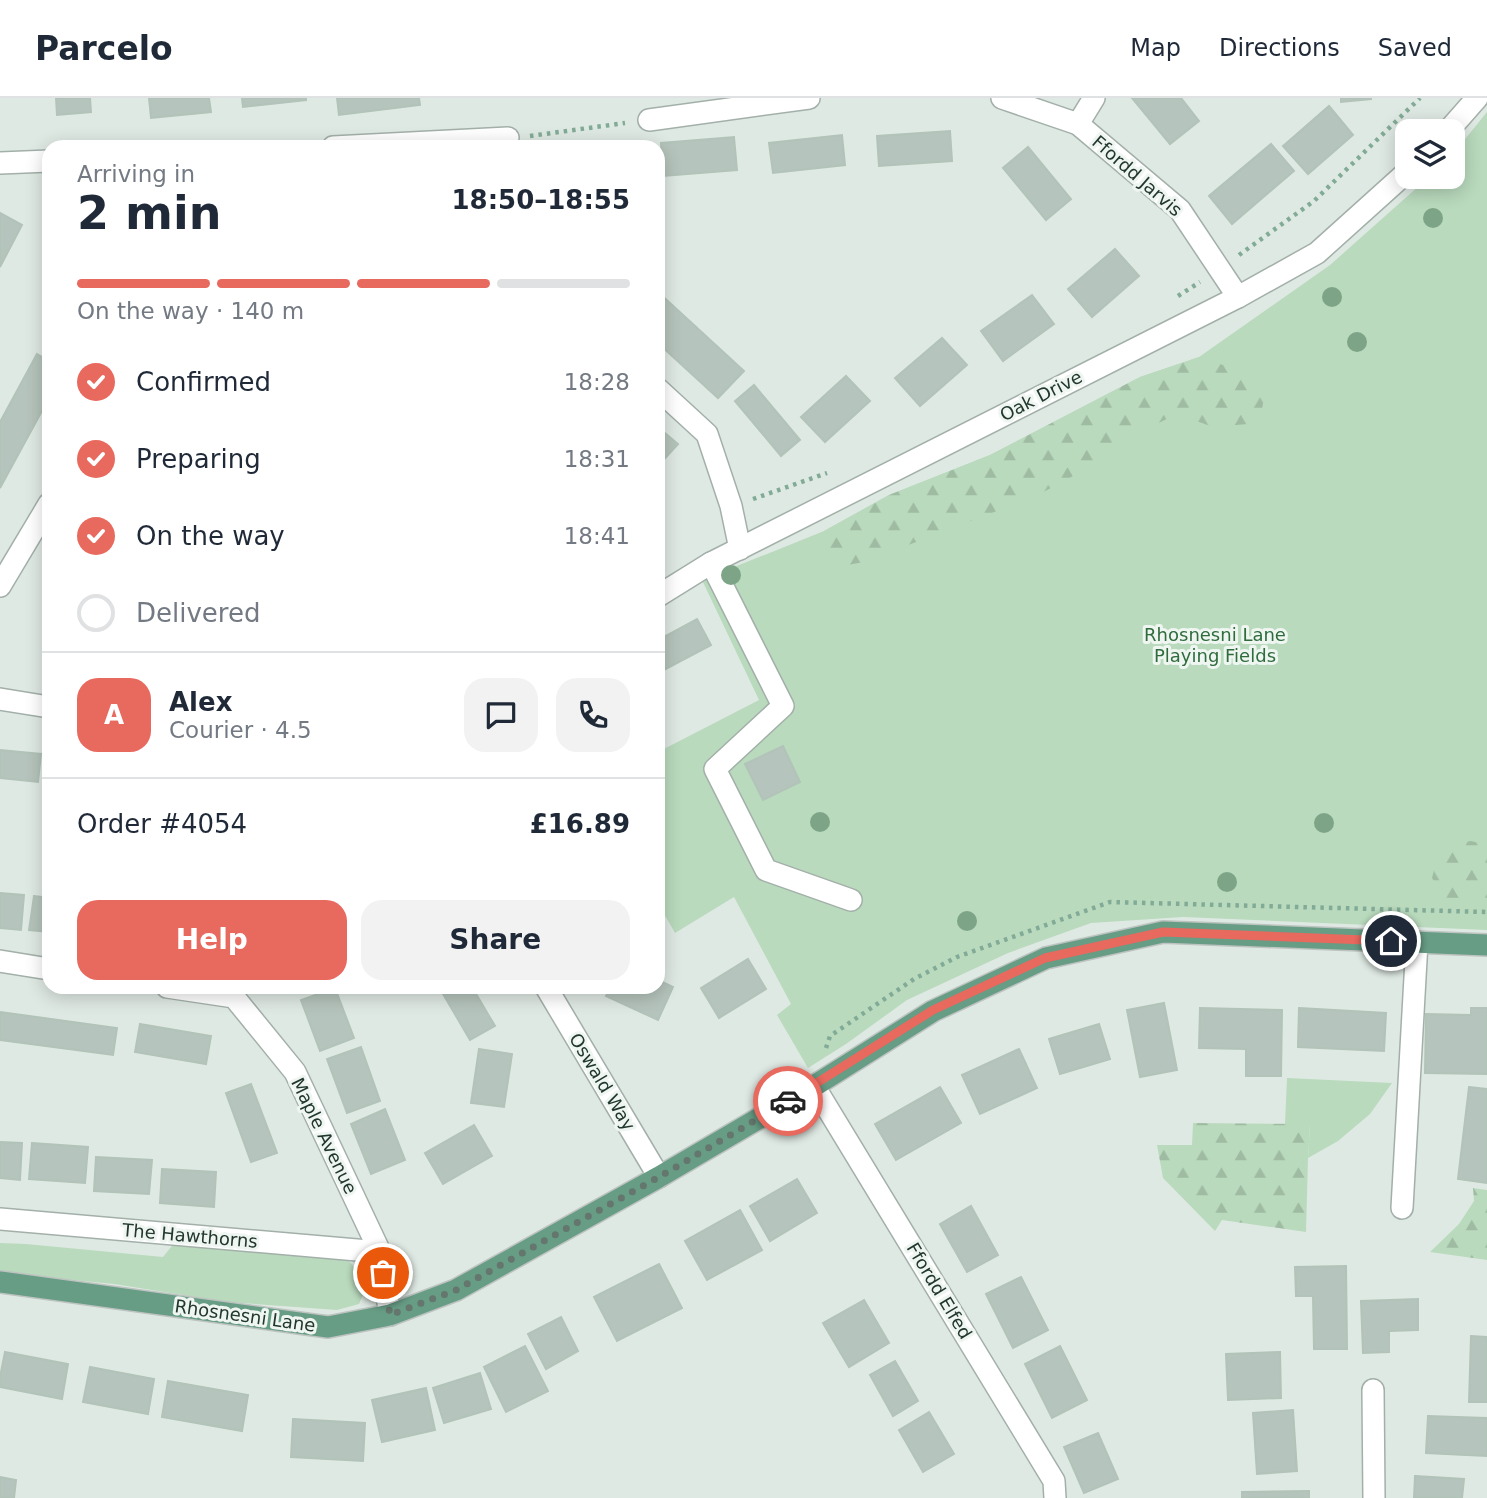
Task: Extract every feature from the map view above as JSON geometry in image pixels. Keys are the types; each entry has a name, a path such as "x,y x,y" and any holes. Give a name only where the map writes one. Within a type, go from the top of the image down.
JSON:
{"main road":[{"name":"Rhosnesni Lane","path":"0,1283 328,1327 390,1315 456,1290 659,1177 814,1086 933,1010 1045,958 1163,932 1487,945"}],"street":[{"path":"649,120 809,98"},
{"name":"Ffordd Jarvis","path":"1002,98 1078,124 1180,210 1238,296"},
{"path":"1078,124 1094,98"},
{"path":"1459,119 1477,98"},
{"path":"469,140 508,138"},
{"path":"0,163 42,161"},
{"name":"Oak Drive","path":"665,592 711,563 1238,296 1317,253 1395,184"},
{"path":"665,395 707,434 731,506 740,549"},
{"path":"0,586 42,516"},
{"path":"711,563 783,706 715,768 766,870 851,900"},
{"path":"0,699 42,706"},
{"path":"1402,1208 1417,942"},
{"path":"0,961 42,968"},
{"name":"Maple Avenue","path":"210,994 234,998 295,1072 380,1252 390,1315"},
{"name":"Oswald Way","path":"550,994 659,1177"},
{"name":"Ffordd Elfed","path":"814,1086 1054,1481 1055,1498"},
{"name":"The Hawthorns","path":"0,1219 380,1252"},
{"path":"1373,1390 1374,1498"}],"path":[{"path":"1409,98 1411,108"},
{"path":"1219,269 1314,201 1420,98"},
{"path":"508,138 649,120"}],"green space":[{"name":"Rhosnesni Lane Playing Fields","path":"1487,112 1487,930 1183,917 1091,923 1008,953 907,1000 808,1068 777,1015 791,1004 734,897 675,933 665,915 665,748 759,700 702,580 824,531 889,495 990,455 1140,377 1199,357 1330,265 1416,189 1465,189 1465,139"},
{"path":"1199,357 1268,380 1259,423 1213,427 1177,414 1134,435 1099,462 1036,496 864,562 836,567 819,551 824,531 889,495 990,455 1140,377"},
{"path":"1471,841 1487,845 1487,903 1449,904 1432,878 1440,847"},
{"path":"1287,1078 1392,1083 1370,1114 1338,1141 1308,1158 1310,1124 1285,1124"},
{"path":"1193,1123 1310,1124 1306,1232 1222,1220 1215,1231 1163,1178 1157,1145 1192,1145"},
{"path":"1473,1188 1487,1190 1487,1260 1430,1252 1459,1224 1474,1201"},
{"path":"175,1242 344,1257 352,1264 365,1290 359,1304 337,1310 227,1302 114,1284 0,1273 0,1243 163,1257"}],"building":[{"path":"56,98 90,98 91,112 57,115"},
{"path":"149,98 209,98 211,112 151,118"},
{"path":"242,98 306,98 306,100 243,107"},
{"path":"337,98 419,98 420,105 339,115"},
{"path":"1132,98 1181,98 1199,121 1170,144"},
{"path":"1341,98 1371,98 1371,99 1341,102"},
{"path":"1329,106 1353,135 1308,174 1283,146"},
{"path":"950,131 952,161 879,166 877,136"},
{"path":"842,135 845,165 773,173 769,143"},
{"path":"734,137 737,170 665,176 665,143"},
{"path":"1271,144 1294,171 1232,224 1209,196"},
{"path":"1028,147 1071,199 1046,220 1003,168"},
{"path":"0,213 22,225 0,267"},
{"path":"1115,249 1139,276 1092,317 1068,289"},
{"path":"1032,295 1054,324 1003,361 981,331"},
{"path":"665,298 744,371 718,398 665,349"},
{"path":"942,338 967,365 920,406 895,378"},
{"path":"37,354 42,357 42,411 0,488 0,422"},
{"path":"846,376 870,401 825,442 801,417"},
{"path":"754,385 800,440 781,456 735,401"},
{"path":"665,433 678,444 665,458"},
{"path":"697,619 711,645 665,669 665,636"},
{"path":"783,746 800,782 763,800 745,764"},
{"path":"0,750 41,754 38,782 0,778"},
{"path":"0,893 24,895 21,930 0,928"},
{"path":"34,896 42,897 42,931 29,930"},
{"path":"748,959 766,989 719,1018 701,988"},
{"path":"665,983 673,987 658,1020 606,996 665,994"},
{"path":"318,994 337,994 354,1038 320,1051 301,1000"},
{"path":"443,994 476,994 495,1026 470,1040"},
{"path":"1164,1003 1177,1070 1140,1077 1127,1010"},
{"path":"1200,1008 1282,1010 1281,1076 1246,1076 1246,1049 1199,1048"},
{"path":"1299,1008 1386,1013 1384,1051 1298,1047"},
{"path":"1471,1008 1487,1008 1487,1074 1425,1073 1426,1014 1471,1015"},
{"path":"0,1012 117,1028 113,1055 0,1040"},
{"path":"140,1024 211,1036 206,1064 135,1052"},
{"path":"1099,1024 1110,1059 1060,1074 1049,1039"},
{"path":"361,1047 380,1101 347,1113 327,1059"},
{"path":"479,1049 512,1054 504,1107 471,1103"},
{"path":"1019,1049 1037,1088 980,1114 962,1075"},
{"path":"251,1084 277,1153 251,1162 226,1093"},
{"path":"940,1087 961,1123 896,1160 875,1124"},
{"path":"1469,1087 1487,1089 1487,1183 1458,1179"},
{"path":"385,1109 405,1160 371,1174 351,1124"},
{"path":"474,1125 492,1156 443,1184 425,1153"},
{"path":"0,1142 22,1143 20,1180 0,1178"},
{"path":"32,1143 88,1147 85,1183 29,1179"},
{"path":"96,1157 152,1160 149,1194 94,1191"},
{"path":"162,1169 216,1172 214,1207 160,1203"},
{"path":"797,1179 817,1213 770,1241 750,1206"},
{"path":"971,1206 998,1255 967,1272 940,1224"},
{"path":"740,1210 762,1250 707,1280 685,1241"},
{"path":"659,1264 682,1308 617,1341 594,1297"},
{"path":"1346,1266 1347,1349 1314,1349 1313,1296 1296,1296 1295,1267"},
{"path":"1021,1277 1048,1330 1013,1348 986,1294"},
{"path":"1418,1299 1418,1330 1389,1331 1389,1352 1363,1353 1361,1301"},
{"path":"864,1300 889,1343 849,1367 823,1323"},
{"path":"561,1317 578,1351 546,1369 528,1334"},
{"path":"1471,1336 1487,1337 1487,1402 1469,1402"},
{"path":"525,1346 548,1391 506,1412 484,1367"},
{"path":"1060,1346 1087,1400 1052,1418 1025,1364"},
{"path":"5,1352 68,1364 62,1399 0,1387"},
{"path":"1280,1352 1281,1398 1228,1400 1226,1354"},
{"path":"895,1361 918,1401 893,1416 870,1375"},
{"path":"90,1367 154,1379 148,1414 83,1402"},
{"path":"480,1373 491,1409 444,1423 433,1388"},
{"path":"168,1381 248,1395 242,1431 162,1417"},
{"path":"426,1388 435,1430 382,1442 372,1400"},
{"path":"1293,1410 1297,1471 1257,1474 1253,1413"},
{"path":"929,1412 954,1454 923,1472 899,1430"},
{"path":"1428,1416 1487,1418 1487,1456 1426,1453"},
{"path":"293,1419 365,1423 363,1461 291,1457"},
{"path":"1098,1433 1118,1479 1084,1493 1064,1447"},
{"path":"1415,1476 1464,1479 1462,1498 1414,1498"},
{"path":"0,1477 16,1480 14,1498 0,1498"},
{"path":"1309,1491 1309,1498 1242,1498 1242,1492"}],"way so far":[{"path":"383,1273 390,1315 456,1290 659,1177 788,1101"}],"route":[{"path":"788,1101 933,1010 1045,958 1163,932 1391,941"}]}
